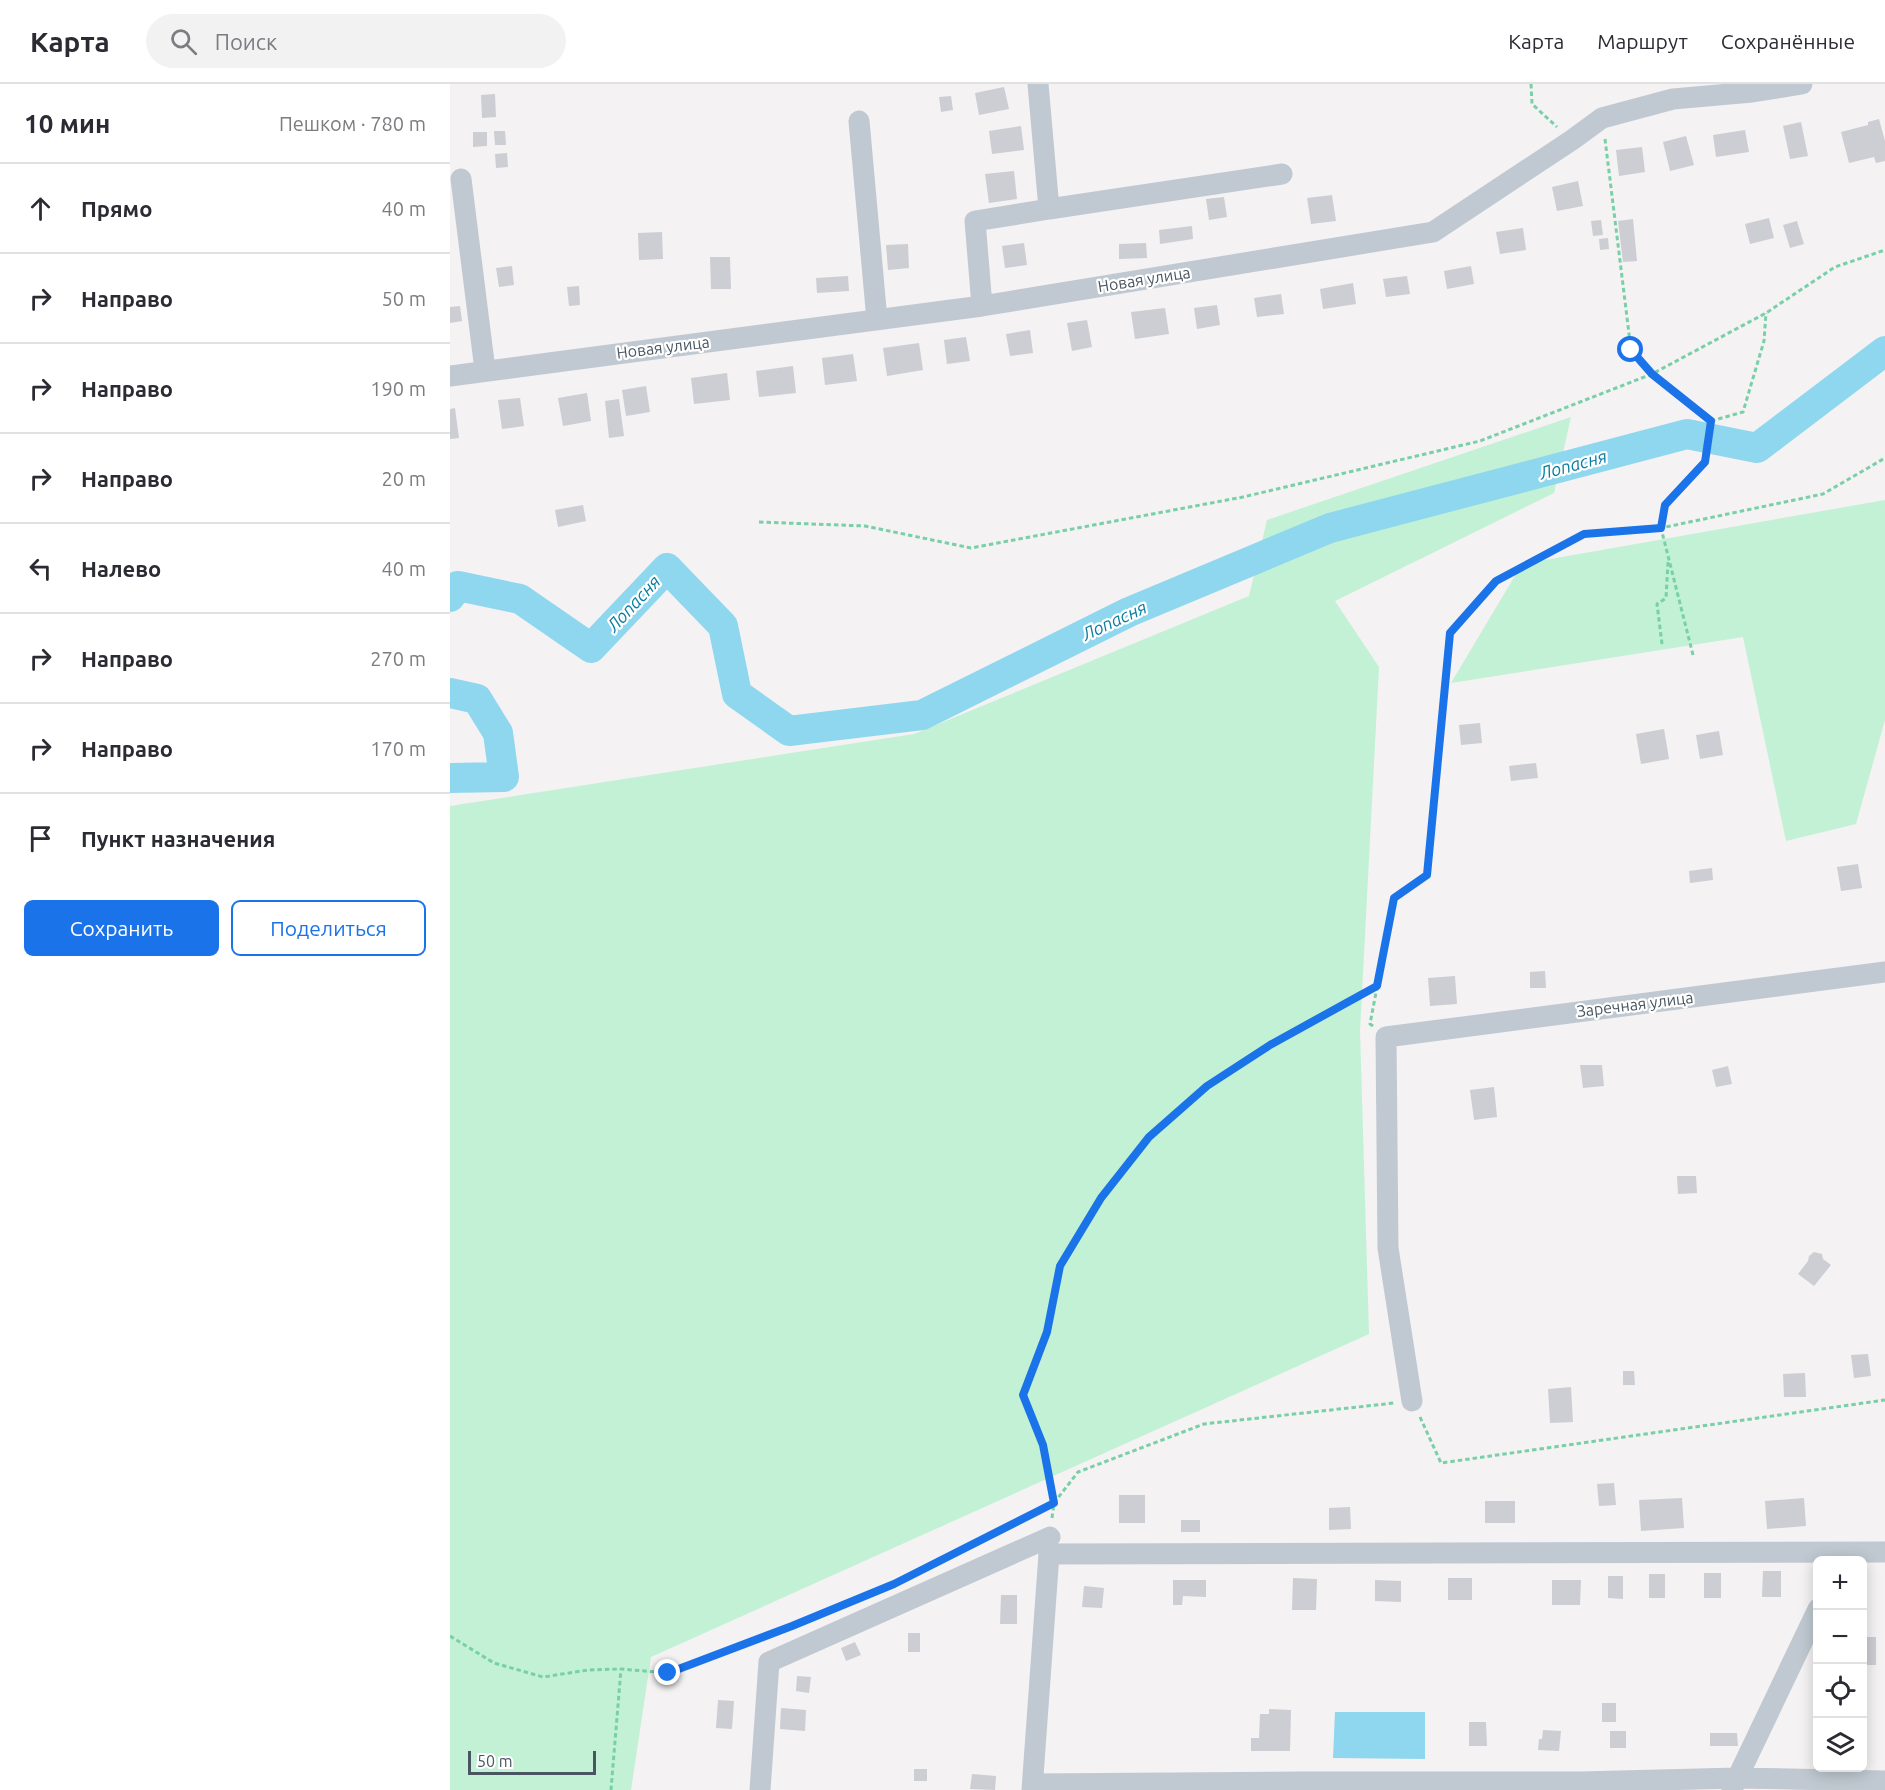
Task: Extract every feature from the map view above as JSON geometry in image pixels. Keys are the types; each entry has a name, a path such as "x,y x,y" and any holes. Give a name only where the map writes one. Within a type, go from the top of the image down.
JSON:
{"street":[{"path":"1038,84 1049,209"},
{"name":"Новая улица","path":"450,376 982,306 1433,232 1602,118 1673,99 1752,92 1802,84"},
{"path":"859,121 877,320"},
{"path":"982,306 975,220 1282,174"},
{"path":"461,179 485,370"},
{"name":"Заречная улица","path":"1386,1037 1885,972"},
{"path":"1386,1037 1388,1248 1412,1401"},
{"path":"1050,1546 1032,1787 1579,1786 1885,1781"},
{"path":"760,1790 769,1662 1050,1546 1842,1556 1885,1552"},
{"path":"1734,1784 1818,1610"}],"path":[{"path":"1531,84 1532,104 1572,140"},
{"path":"1602,118 1631,350 1652,374 1711,421"},
{"path":"759,522 865,526 971,548 1243,496 1480,441 1652,374 1766,314 1834,267 1885,250"},
{"path":"1711,421 1743,411 1764,341 1766,314"},
{"path":"1693,655 1661,528 1665,505 1705,462 1711,421"},
{"path":"1386,1037 1370,1024 1394,898 1427,875 1450,633 1496,581 1584,534 1661,528 1822,494 1885,458"},
{"path":"1662,644 1657,604 1666,598 1668,558"},
{"path":"1050,1546 1054,1503 1043,1445 1023,1395 1047,1332 1060,1266 1101,1198 1149,1137 1207,1086 1270,1045 1377,986"},
{"path":"450,1636 494,1663 543,1677 588,1670 621,1669 668,1673 894,1584 1054,1503 1078,1472 1204,1424 1412,1401 1441,1463 1885,1401"},
{"path":"611,1790 621,1669"}],"green space":[{"path":"1571,417 1554,493 1335,601 1379,667 1360,1031 1369,1334 651,1657 631,1790 450,1790 450,806 914,734 1249,596 1267,520"},
{"path":"1885,500 1885,720 1856,824 1786,841 1743,637 1451,683 1522,564"}],"water":[{"path":"1335,1712 1425,1712 1425,1759 1333,1758"}],"building":[{"path":"1004,87 1009,109 979,115 975,93"},
{"path":"495,94 496,117 482,118 481,95"},
{"path":"951,96 953,110 941,112 939,97"},
{"path":"1879,119 1885,141 1885,161 1876,163 1874,157 1849,163 1841,132 1868,125 1868,122"},
{"path":"1801,122 1808,156 1790,159 1783,126"},
{"path":"1021,126 1024,150 992,154 989,131"},
{"path":"1745,130 1749,152 1716,157 1713,135"},
{"path":"494,131 505,131 506,145 495,145"},
{"path":"473,132 487,132 487,146 473,147"},
{"path":"1686,136 1694,165 1670,171 1663,142"},
{"path":"1642,147 1645,172 1619,176 1616,150"},
{"path":"507,153 508,167 496,168 495,154"},
{"path":"1014,171 1017,199 989,203 985,174"},
{"path":"1578,181 1583,206 1557,211 1552,187"},
{"path":"1332,195 1336,221 1311,224 1307,198"},
{"path":"1224,197 1227,217 1209,220 1206,199"},
{"path":"1769,218 1774,238 1750,244 1745,224"},
{"path":"1633,219 1637,261 1623,262 1618,221"},
{"path":"1601,220 1603,235 1593,236 1591,221"},
{"path":"1797,221 1804,244 1790,248 1783,225"},
{"path":"1192,226 1193,239 1160,244 1159,230"},
{"path":"1523,228 1526,250 1500,254 1496,232"},
{"path":"662,232 663,259 639,260 638,233"},
{"path":"1608,238 1609,249 1600,250 1599,239"},
{"path":"1024,243 1027,265 1005,268 1002,246"},
{"path":"1146,243 1147,258 1119,259 1119,244"},
{"path":"908,244 909,268 888,270 886,245"},
{"path":"710,257 730,257 731,289 711,289"},
{"path":"512,266 514,285 499,287 496,268"},
{"path":"1471,266 1474,284 1447,289 1444,271"},
{"path":"848,276 849,291 817,293 816,278"},
{"path":"1407,276 1410,294 1386,297 1383,279"},
{"path":"1353,283 1356,304 1323,309 1320,289"},
{"path":"579,286 580,305 569,306 567,287"},
{"path":"1281,294 1284,314 1257,317 1254,298"},
{"path":"1217,305 1220,325 1197,329 1194,308"},
{"path":"460,306 462,321 450,323 450,307"},
{"path":"1165,308 1169,334 1135,339 1131,312"},
{"path":"1087,320 1092,347 1072,351 1067,323"},
{"path":"1030,330 1033,353 1010,356 1006,334"},
{"path":"966,337 970,361 947,364 944,340"},
{"path":"919,343 923,370 887,376 883,348"},
{"path":"853,354 857,381 825,385 822,358"},
{"path":"793,366 796,393 759,397 756,371"},
{"path":"727,373 730,400 694,404 691,378"},
{"path":"646,386 650,412 626,416 622,390"},
{"path":"587,393 591,421 563,426 558,398"},
{"path":"520,398 524,426 502,429 498,400"},
{"path":"619,399 624,436 609,438 605,401"},
{"path":"455,408 459,438 450,439 450,409"},
{"path":"583,505 586,521 558,527 555,510"},
{"path":"1480,723 1482,743 1461,745 1459,725"},
{"path":"1664,729 1669,759 1641,764 1636,734"},
{"path":"1719,731 1723,755 1700,759 1696,735"},
{"path":"1536,763 1538,778 1511,781 1509,766"},
{"path":"1858,864 1862,888 1841,891 1837,867"},
{"path":"1712,868 1713,880 1690,883 1689,871"},
{"path":"1545,971 1546,988 1530,988 1530,972"},
{"path":"1455,976 1457,1004 1430,1006 1428,978"},
{"path":"1580,1065 1602,1065 1604,1086 1583,1088"},
{"path":"1728,1066 1732,1084 1716,1087 1712,1070"},
{"path":"1494,1087 1497,1117 1474,1120 1470,1090"},
{"path":"1677,1176 1696,1176 1697,1193 1678,1194"},
{"path":"1814,1252 1822,1254 1823,1259 1831,1265 1814,1286 1798,1274"},
{"path":"1868,1354 1871,1376 1854,1378 1851,1355"},
{"path":"1623,1371 1634,1371 1635,1385 1623,1385"},
{"path":"1805,1373 1806,1397 1784,1397 1783,1374"},
{"path":"1571,1387 1573,1422 1550,1423 1548,1389"},
{"path":"1614,1483 1616,1505 1599,1506 1597,1484"},
{"path":"1119,1495 1145,1495 1145,1523 1119,1523"},
{"path":"1682,1498 1684,1528 1641,1531 1639,1500"},
{"path":"1804,1498 1806,1526 1767,1529 1765,1501"},
{"path":"1485,1501 1515,1501 1515,1523 1485,1523"},
{"path":"1350,1507 1351,1529 1329,1530 1329,1508"},
{"path":"1181,1520 1200,1520 1200,1532 1181,1532"},
{"path":"1763,1571 1781,1571 1781,1597 1762,1597"},
{"path":"1704,1573 1721,1573 1721,1598 1704,1598"},
{"path":"1649,1574 1665,1574 1665,1598 1649,1598"},
{"path":"1608,1576 1623,1576 1623,1599 1608,1598"},
{"path":"1293,1578 1317,1579 1316,1610 1292,1610"},
{"path":"1448,1578 1472,1578 1472,1600 1448,1600"},
{"path":"1173,1580 1206,1580 1206,1597 1183,1596 1182,1605 1173,1605"},
{"path":"1375,1580 1401,1581 1401,1602 1375,1601"},
{"path":"1552,1580 1581,1580 1580,1605 1552,1605"},
{"path":"1084,1586 1104,1588 1102,1608 1082,1607"},
{"path":"1001,1595 1017,1595 1017,1624 1000,1624"},
{"path":"908,1633 920,1633 920,1652 908,1652"},
{"path":"1867,1637 1876,1637 1876,1665 1867,1665"},
{"path":"855,1642 861,1655 846,1661 841,1648"},
{"path":"797,1676 811,1677 809,1693 796,1691"},
{"path":"718,1700 734,1701 732,1729 716,1728"},
{"path":"1602,1703 1616,1703 1616,1722 1602,1722"},
{"path":"781,1708 806,1710 805,1731 780,1729"},
{"path":"1269,1709 1291,1710 1290,1751 1251,1751 1251,1738 1259,1738 1260,1714 1269,1714"},
{"path":"1469,1722 1486,1722 1487,1746 1469,1746"},
{"path":"1543,1730 1561,1731 1559,1751 1538,1750"},
{"path":"1610,1731 1626,1731 1626,1748 1610,1748"},
{"path":"1710,1733 1737,1733 1738,1746 1710,1746"},
{"path":"914,1769 927,1769 927,1781 914,1781"},
{"path":"972,1774 996,1776 995,1790 970,1789"}],"waterway":[{"name":"Лопасня","path":"450,597 458,586 520,599 591,648 667,568 723,626 737,694 789,731 922,715 1129,612 1330,528 1687,434 1757,448 1885,351"},
{"name":"Лопасня","path":"450,693 477,699 498,733 504,777 450,778"}],"route":[{"path":"668,1673 894,1584 1054,1503 1043,1445 1023,1395 1047,1332 1060,1266 1101,1198 1149,1137 1207,1086 1270,1045 1377,986 1394,898 1427,875 1450,633 1496,581 1584,534 1661,528 1665,505 1705,462 1711,421 1652,374 1631,350"}]}
